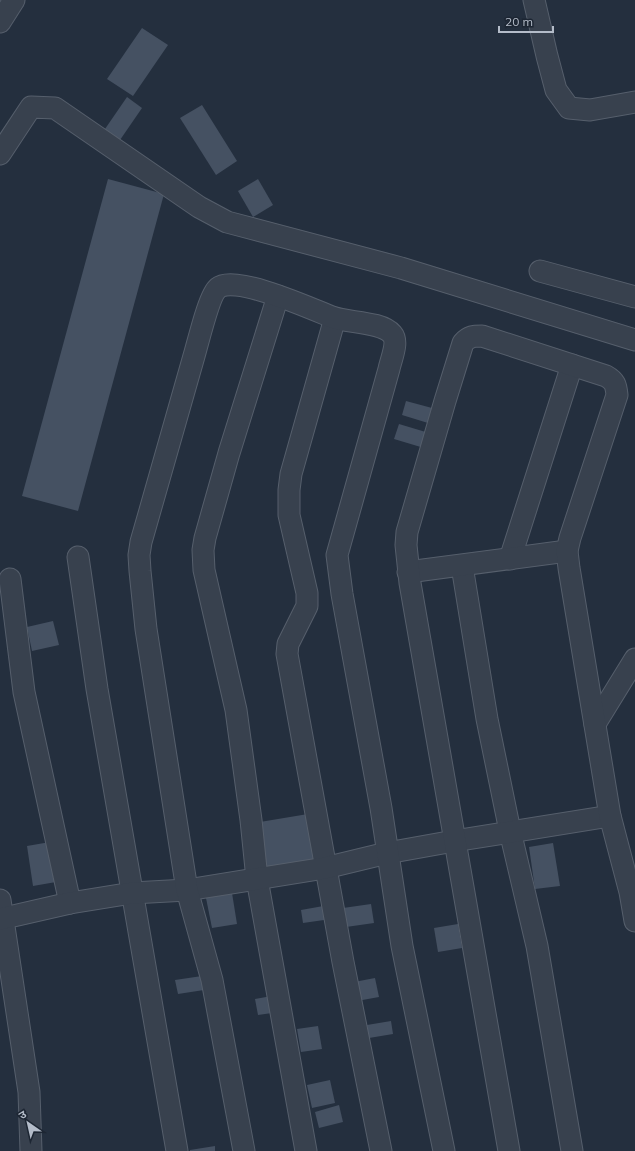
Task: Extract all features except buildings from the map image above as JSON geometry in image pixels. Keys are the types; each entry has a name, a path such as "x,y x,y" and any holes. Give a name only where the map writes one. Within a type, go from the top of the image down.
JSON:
{"street":[{"path":"0,22 14,0"},
{"path":"534,0 556,90 569,108 590,110 635,102"},
{"path":"0,154 31,107 55,108 199,207 227,222 401,268 635,340"},
{"path":"540,270 635,297"},
{"path":"244,1151 212,980 188,890 146,629 139,555 141,542 200,333 212,295 217,288 224,284 232,284 266,292 335,318 366,323 389,330 394,336 395,342 389,368 337,555 342,594 381,808 402,946 444,1151"},
{"path":"278,296 229,453 204,538 203,550 204,570 236,710 251,820 257,878 306,1151"},
{"path":"335,318 294,459 289,490 289,515 307,592 307,606 288,644 287,654 325,868 381,1151"},
{"path":"509,1151 408,572 406,545 407,532 445,401 464,343 467,338 472,336 482,336 606,376 614,380 616,386 617,395 567,551 610,816 630,892 635,921"},
{"path":"510,559 572,365"},
{"path":"408,572 567,551"},
{"path":"78,557 97,689 177,1151"},
{"path":"462,566 487,719 510,831 537,946 572,1151"},
{"path":"10,579 24,692 70,904"},
{"path":"595,724 635,659"},
{"path":"31,1151 29,1092 1,913 70,904 132,893 188,890 325,868 387,853 454,840 610,816"}]}
